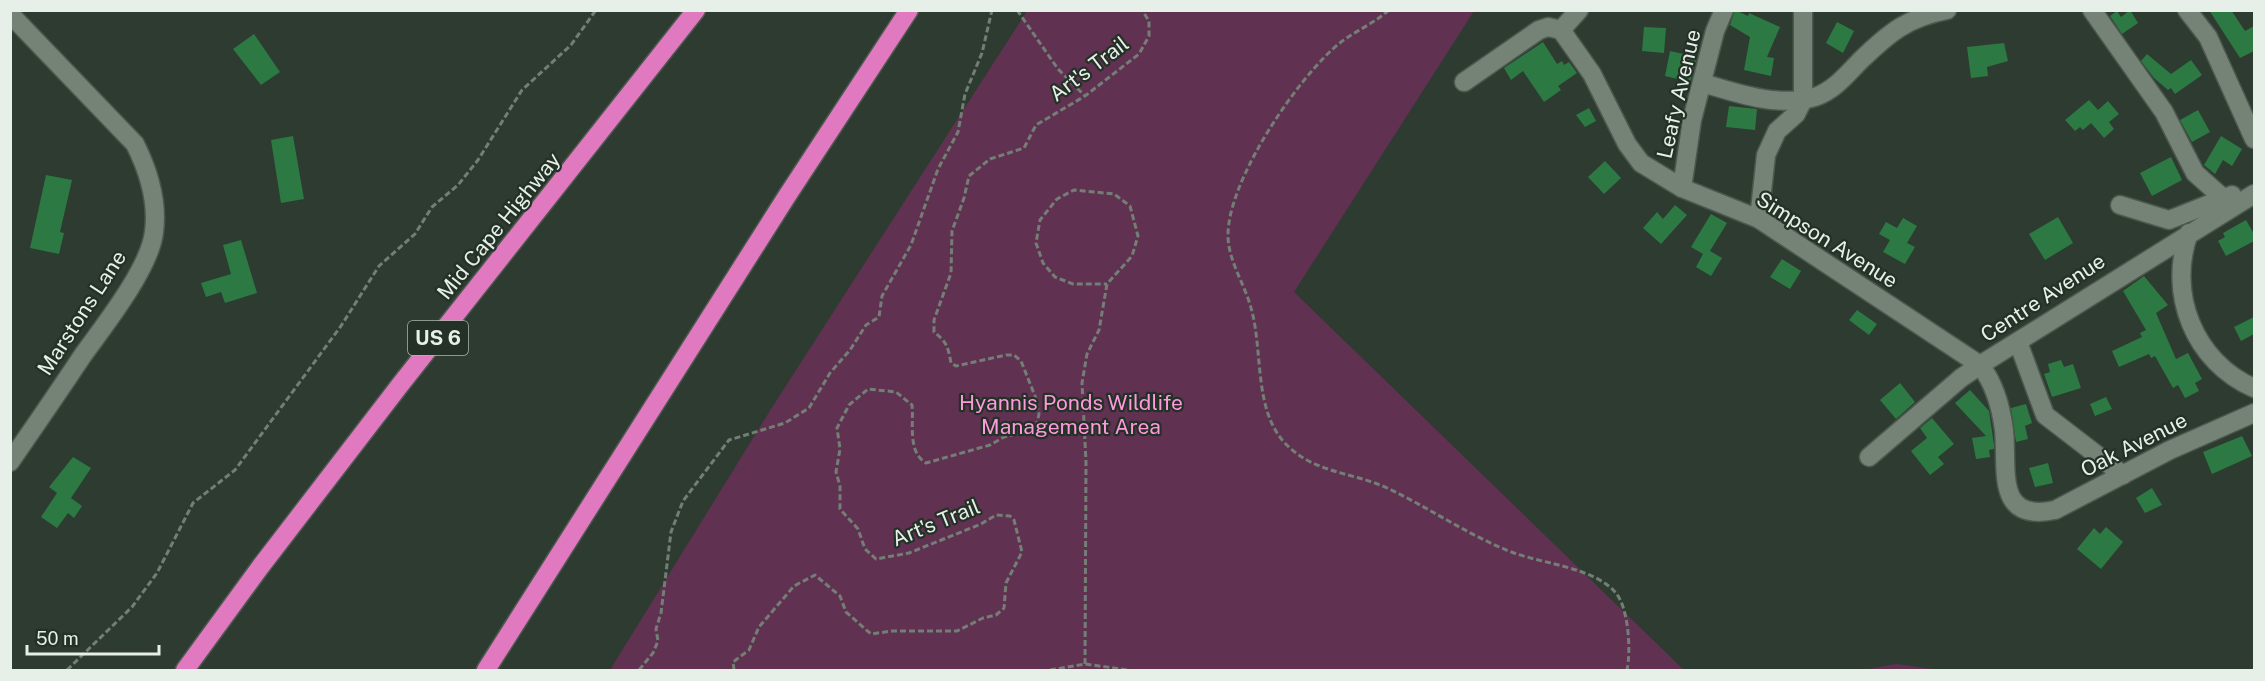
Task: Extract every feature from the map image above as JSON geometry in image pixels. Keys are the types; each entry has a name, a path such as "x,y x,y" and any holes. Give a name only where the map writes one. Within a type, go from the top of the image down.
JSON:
{"highway":[{"name":"Mid Cape Highway","path":"185,670 261,566 393,394 696,10"},
{"path":"486,670 787,196 909,10"}],"street":[{"path":"1464,82 1539,30 1548,27 1561,30 1579,10"},
{"name":"Leafy Avenue","path":"1682,188 1692,120 1715,32 1724,10"},
{"path":"1759,219 1766,154 1777,131 1800,108 1803,100 1803,10"},
{"path":"1702,83 1757,97 1803,100 1830,90 1907,22 1947,10"},
{"path":"2092,10 2164,112 2195,173 2223,198"},
{"path":"2187,10 2208,37 2254,139"},
{"name":"Marstons Lane","path":"10,14 135,144 147,169 154,202 154,233 133,280 110,318 10,462"},
{"name":"Simpson Avenue","path":"1561,30 1592,74 1641,163 1682,188 1759,219 1980,365 1992,385 2004,430 2005,470 2009,495 2017,504 2032,511"},
{"path":"2120,205 2169,220 2241,192 2254,194"},
{"name":"Centre Avenue","path":"1869,458 1960,378 2254,194"},
{"path":"2189,233 2179,267 2184,301 2191,321 2209,355 2236,378 2254,388"},
{"path":"2018,342 2045,415 2123,475"},
{"name":"Oak Avenue","path":"2032,511 2055,510 2170,450 2254,413"}],"path":[{"path":"67,670 132,607 157,573 193,502 235,470 341,326 379,266 415,234 432,207 458,185 478,160 522,90 571,45 596,10"},
{"path":"639,670 653,653 658,641 656,629 661,613 671,532 683,501 729,440 784,423 809,408 830,373 850,350 866,326 879,317 882,296 911,245 938,169 958,132 965,94 982,53 992,10"},
{"path":"1017,10 1058,69 1085,96"},
{"name":"Art's Trail","path":"735,670 733,662 749,650 759,627 769,614 794,586 815,575 840,596 846,612 871,634 892,631 957,631 983,618 996,615 1004,608 1006,583 1022,552 1010,516 996,515 981,524 909,553 876,559 865,549 858,529 840,509 840,486 836,472 840,449 837,428 849,405 868,389 896,392 912,405 910,424 915,453 926,463 990,445 1004,437 1031,430 1037,423 1038,405 1021,361 1014,355 956,366 951,363 950,347 934,332 933,327 951,273 952,231 969,176 990,159 1024,148 1036,125 1085,96 1139,54 1149,36 1149,21 1142,10"},
{"path":"1389,10 1371,26 1343,40 1315,65 1263,139 1232,209 1228,237 1252,310 1270,420 1290,448 1323,468 1386,487 1456,528 1498,547 1597,577 1617,593 1626,616 1629,658 1627,670"},
{"path":"1085,664 1086,462 1082,383 1087,354 1100,330 1107,284 1132,256 1138,236 1130,206 1114,195 1074,190 1057,199 1040,220 1036,243 1043,263 1055,278 1073,284 1107,284"},
{"path":"1050,670 1085,664 1128,670"}],"green space":[{"name":"Hyannis Ponds Wildlife Management Area","path":"1027,11 1474,11 1294,292 1684,670 610,670 771,409"},
{"path":"1896,664 1933,669 1936,670 1863,670"}],"building":[{"path":"1735,10 1748,16 1749,13 1780,27 1767,57 1774,58 1771,76 1744,70 1750,37 1730,25"},
{"path":"2130,10 2138,23 2122,34 2110,16 2117,11 2121,17"},
{"path":"2209,10 2231,10 2245,31 2254,26 2254,51 2240,58"},
{"path":"1837,22 1854,31 1843,53 1826,43"},
{"path":"1644,27 1666,28 1664,53 1642,51"},
{"path":"254,34 280,72 261,85 233,49"},
{"path":"1543,42 1557,64 1562,61 1564,65 1569,62 1577,73 1558,86 1561,90 1544,102 1523,71 1511,80 1504,68"},
{"path":"2004,43 2008,61 1987,67 1988,76 1971,78 1967,47"},
{"path":"1670,51 1697,57 1690,82 1665,76"},
{"path":"2147,54 2171,74 2191,60 2202,75 2175,94 2171,88 2168,90 2154,78 2141,61"},
{"path":"2089,100 2098,110 2108,101 2119,114 2109,122 2114,129 2104,138 2091,123 2083,130 2080,127 2075,131 2065,120"},
{"path":"1729,106 1757,109 1755,130 1726,127"},
{"path":"1589,108 1596,121 1585,127 1576,115"},
{"path":"2198,110 2210,132 2192,142 2180,120"},
{"path":"293,136 304,199 281,203 271,140"},
{"path":"2221,136 2242,149 2232,166 2223,160 2215,174 2204,165"},
{"path":"2171,157 2182,180 2152,196 2140,173"},
{"path":"1605,161 1621,178 1604,194 1588,177"},
{"path":"46,175 72,180 60,232 64,233 59,254 30,248"},
{"path":"1675,205 1687,215 1661,244 1643,228 1657,212 1663,219"},
{"path":"1711,214 1727,223 1710,251 1722,258 1711,276 1696,267 1703,254 1691,247"},
{"path":"2058,217 2073,243 2045,260 2029,234"},
{"path":"1903,218 1917,226 1907,243 1915,247 1905,264 1883,252 1890,240 1879,234 1886,222 1897,228"},
{"path":"2246,220 2254,234 2254,241 2226,256 2218,241 2225,237 2223,233"},
{"path":"241,240 257,293 225,303 221,292 206,297 201,283 231,274 223,245"},
{"path":"1782,259 1801,271 1790,289 1770,277"},
{"path":"2144,276 2168,305 2156,313 2176,359 2188,353 2202,379 2195,383 2199,391 2185,398 2178,385 2173,388 2155,356 2151,358 2149,354 2119,367 2112,351 2142,337 2140,333 2146,330 2123,291"},
{"path":"1857,310 1877,324 1869,335 1849,320"},
{"path":"2254,317 2254,334 2241,341 2234,327"},
{"path":"2061,360 2064,367 2073,364 2081,388 2052,397 2044,374 2050,372 2048,364"},
{"path":"1900,383 1915,402 1896,419 1880,400"},
{"path":"1970,390 1989,411 1994,445 1994,449 1989,450 1990,457 1976,459 1972,438 1986,436 1955,403"},
{"path":"2106,397 2112,409 2095,416 2090,404"},
{"path":"2026,404 2032,423 2025,426 2028,439 2016,442 2011,408"},
{"path":"1932,418 1954,444 1938,457 1944,464 1930,475 1911,451 1927,438 1920,428"},
{"path":"2242,436 2252,456 2212,474 2203,452"},
{"path":"73,457 91,468 71,498 82,506 74,518 68,513 57,528 41,517 57,493 49,487"},
{"path":"2048,463 2053,483 2035,487 2029,468"},
{"path":"2152,488 2162,505 2145,513 2136,498"},
{"path":"2106,527 2123,542 2101,569 2077,549 2094,528 2100,534"}]}
